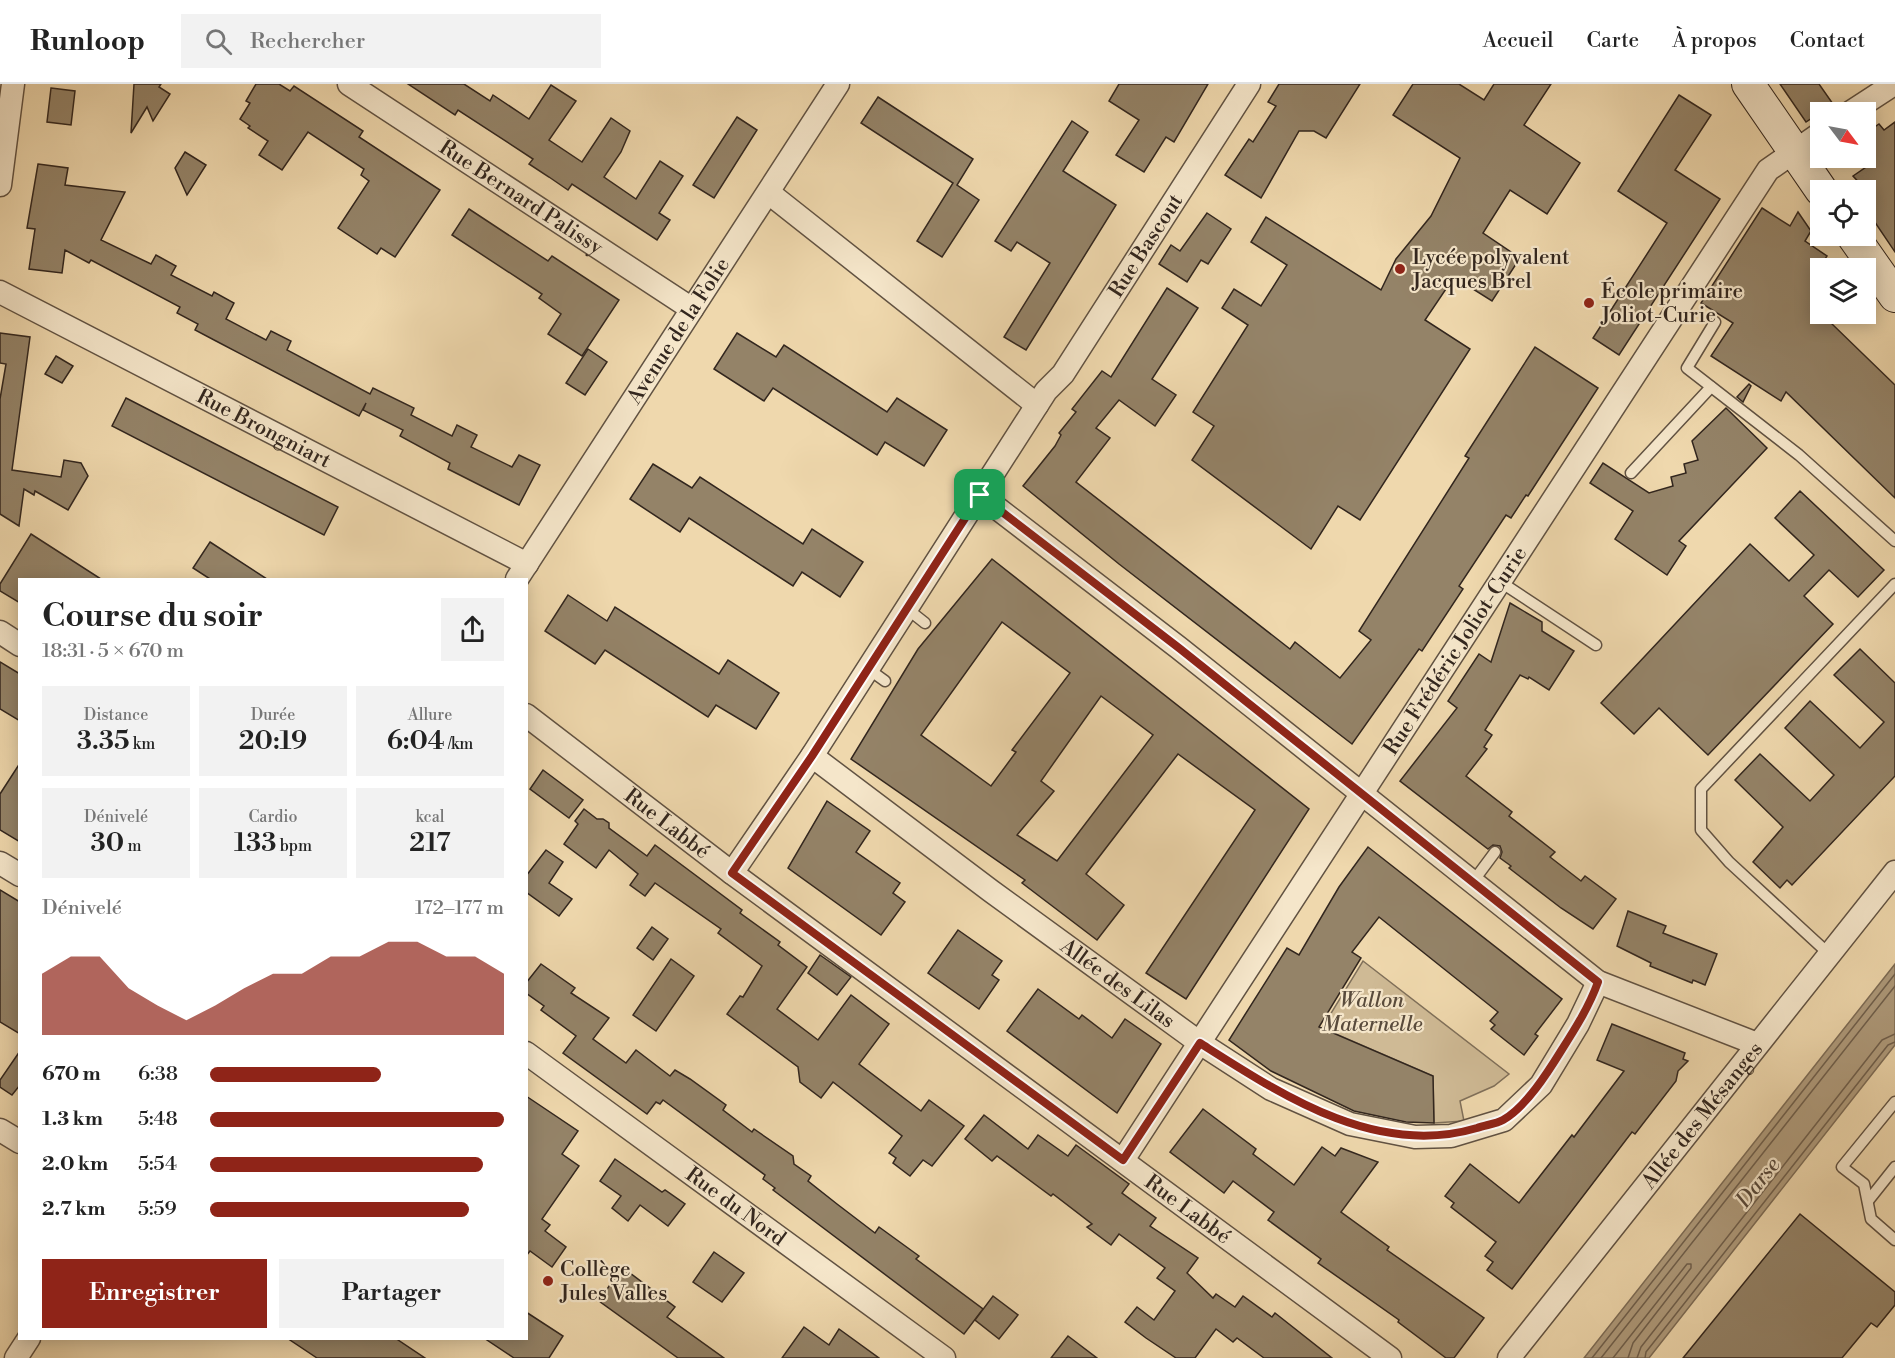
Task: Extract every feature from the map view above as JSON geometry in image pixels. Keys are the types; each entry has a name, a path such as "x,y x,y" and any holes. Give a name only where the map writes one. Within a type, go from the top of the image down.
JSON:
{"main road":[{"path":"1749,84 1814,180"},
{"path":"1859,246 1895,296"}],"street":[{"path":"0,185 13,84"},
{"name":"Rue Bernard Palissy","path":"349,84 692,309"},
{"name":"Avenue de la Folie","path":"522,572 769,194 838,84"},
{"name":"Rue Bascout","path":"732,873 812,756 876,674 906,608 1050,385 1063,374 1249,84"},
{"path":"1866,102 1894,84"},
{"name":"Rue Frédéric Joliot-Curie","path":"1123,1160 1768,170 1810,140"},
{"path":"769,194 1037,405"},
{"name":"Rue Brongniart","path":"0,292 522,572"},
{"path":"980,495 1179,648 1598,982 1757,1044"},
{"path":"0,632 18,644"},
{"name":"Rue Labbé","path":"528,717 732,873 1390,1358"},
{"name":"Allée des Lilas","path":"812,756 991,891 1200,1043 1271,1089 1350,1124 1415,1137 1450,1136 1504,1120 1541,1085 1578,1024 1598,982"},
{"path":"0,862 18,874"},
{"name":"Allée des Mésanges","path":"1509,1358 1895,872"},
{"name":"Rue du Nord","path":"528,1054 944,1358"},
{"path":"0,1130 18,1141"},
{"path":"16,1358 28,1340"}],"lane":[{"path":"1715,322 1688,368 1799,455 1895,541"},
{"path":"1631,474 1711,387"},
{"path":"1499,581 1596,645"},
{"path":"1829,954 1729,862 1701,830 1701,789 1895,584"},
{"path":"906,608 925,623"},
{"path":"1472,883 1495,852"},
{"path":"1895,1102 1842,1167 1864,1184 1871,1219 1895,1240"},
{"path":"1868,1201 1895,1167"}],"green space":[{"name":"Wallon Maternelle","path":"1363,961 1509,1074 1494,1086 1460,1101 1464,1121 1434,1123 1433,1076 1322,1028"}],"water":[{"name":"Darse","path":"1895,964 1895,1045 1649,1358 1584,1358"}],"building":[{"path":"134,84 161,84 159,87 170,94 153,121 147,107 131,133"},
{"path":"256,84 279,84 290,91 294,86 363,131 359,137 440,190 395,257 381,248 377,254 338,228 369,181 361,175 364,169 308,132 282,170 259,155 268,141 248,128 250,126 240,119 250,103 246,101"},
{"path":"408,84 464,84 490,101 493,95 529,119 551,85 576,101 549,140 582,162 611,118 630,131 621,152 604,177 636,199 660,161 683,176 659,213 670,220 657,240 572,184 568,190 529,164 533,159 458,110 455,115"},
{"path":"1119,84 1208,84 1174,142 1166,137 1144,172 1116,155 1139,120 1109,101"},
{"path":"1279,84 1360,84 1326,138 1314,131 1299,131 1261,198 1225,175 1249,139 1253,142 1276,106 1268,102"},
{"path":"1413,84 1459,84 1484,100 1494,84 1551,84 1524,125 1580,163 1547,214 1510,190 1483,233 1520,258 1492,301 1454,277 1425,320 1470,349 1360,520 1338,506 1311,549 1192,460 1214,426 1193,412 1248,325 1222,308 1234,289 1261,306 1287,265 1251,242 1266,217 1381,290 1396,259 1431,216 1460,158 1393,115"},
{"path":"1780,84 1819,84 1832,102 1810,102 1810,119 1806,122"},
{"path":"51,88 75,91 71,125 47,122"},
{"path":"1679,95 1711,115 1675,170 1720,199 1619,355 1593,338 1667,223 1618,191"},
{"path":"878,97 973,159 957,185 979,200 942,257 917,241 953,183 861,123"},
{"path":"737,117 757,130 714,198 693,185"},
{"path":"1072,121 1088,132 1063,171 1116,205 1026,350 1004,337 1050,263 1017,242 1011,251 995,241"},
{"path":"1895,122 1895,252 1876,224 1876,180 1857,180 1853,176 1865,168 1876,168 1876,126 1879,124 1884,130"},
{"path":"185,152 206,165 187,195 175,168"},
{"path":"38,164 68,168 65,185 125,192 101,240 151,264 156,255 176,266 171,275 212,296 214,292 234,303 226,319 266,340 271,331 291,341 287,350 370,394 373,388 414,408 411,415 452,436 457,425 477,435 471,447 512,467 519,455 540,465 519,505 448,469 450,463 400,436 403,430 363,410 366,403 359,416 195,330 198,324 177,313 180,307 91,260 89,263 65,250 62,273 29,269 35,229 27,228"},
{"path":"1762,208 1790,226 1798,212 1810,230 1805,241 1827,256 1826,258 1810,258 1810,324 1832,324 1895,385 1895,498 1786,392 1781,401 1711,356 1733,323 1701,303"},
{"path":"469,209 548,261 552,256 619,300 582,356 548,334 561,314 539,298 542,294 452,235"},
{"path":"1207,213 1231,229 1208,264 1201,260 1187,282 1159,264 1171,245 1180,251"},
{"path":"1167,288 1198,308 1152,379 1176,395 1155,426 1119,400 1096,428 1110,438 1076,482 1290,649 1295,642 1340,678 1371,640 1359,631 1469,458 1465,456 1535,347 1598,388 1528,496 1526,495 1511,518 1506,515 1459,586 1463,589 1422,651 1419,649 1352,744 1119,564 1023,486 1055,446 1061,435 1059,433 1076,412 1072,409 1102,371 1111,377"},
{"path":"0,333 30,337 12,470 61,477 64,460 81,463 88,476 68,510 35,491 34,495 24,489 19,526 0,514 0,399 6,364 0,363"},
{"path":"737,333 776,357 784,345 887,412 897,398 947,430 924,466 885,442 877,455 773,388 764,401 714,369"},
{"path":"588,349 607,362 585,395 566,383"},
{"path":"56,356 73,366 62,383 45,374"},
{"path":"1749,384 1751,386 1743,402 1737,397"},
{"path":"126,398 338,507 324,535 112,426"},
{"path":"1726,408 1767,448 1679,541 1686,546 1667,575 1615,539 1633,511 1590,483 1603,463 1649,493 1673,486 1671,477 1686,473 1684,464 1698,460 1692,441"},
{"path":"653,464 692,488 700,477 803,544 812,529 863,562 840,597 802,572 793,586 689,518 680,532 630,499"},
{"path":"1800,491 1884,570 1858,597 1829,570 1804,596 1833,624 1708,755 1659,708 1634,734 1601,703 1750,544 1789,581 1814,555 1775,518"},
{"path":"31,534 99,578 18,578 18,602 0,591 0,584"},
{"path":"210,542 265,578 208,578 193,568"},
{"path":"992,559 1309,809 1186,999 1146,973 1255,810 1178,754 1086,874 1124,905 1097,940 1022,883 1025,880 851,759 918,649","holes":["1002,622 1070,673 1012,750 1016,752 991,786 921,735","1101,696 1153,735 1057,861 1017,835 1054,791 1041,781"]},
{"path":"568,595 607,621 615,607 719,674 728,660 779,693 756,729 716,705 708,717 605,650 595,664 545,631"},
{"path":"1510,603 1542,622 1542,631 1574,651 1549,690 1529,677 1528,679 1520,675 1485,730 1492,735 1484,747 1487,749 1466,776 1512,812 1509,816 1555,852 1550,857 1581,881 1585,876 1616,899 1593,929 1561,908 1509,868 1511,866 1500,858 1502,852 1500,846 1493,845 1488,849 1400,781 1457,708 1448,701 1479,654 1491,662"},
{"path":"1860,649 1895,683 1895,776 1792,885 1787,880 1780,888 1753,862 1783,827 1735,780 1760,754 1810,801 1834,775 1785,728 1810,701 1860,748 1884,722 1834,675"},
{"path":"0,662 18,673 18,720 0,709"},
{"path":"18,766 18,841 0,830 0,794"},
{"path":"543,770 583,800 569,818 530,789"},
{"path":"827,801 870,831 856,852 900,883 893,893 905,902 881,935 788,868"},
{"path":"584,809 597,819 603,819 609,823 609,828 647,856 655,845 742,910 740,913 780,942 778,945 807,967 777,1009 818,1040 851,995 889,1024 859,1064 921,1111 929,1100 964,1126 932,1166 923,1160 910,1176 893,1163 896,1158 889,1153 902,1136 833,1082 821,1098 800,1082 798,1067 727,1014 740,996 743,997 762,966 718,933 721,929 655,883 645,896 630,885 638,874 609,850 596,868 564,844 578,824 575,821"},
{"path":"1368,847 1562,999 1535,1034 1538,1036 1524,1055 1491,1029 1495,1025 1490,1021 1498,1012 1379,917 1352,952 1361,958 1319,1027 1433,1076 1434,1123 1406,1122 1354,1111 1271,1071 1229,1040 1287,948 1299,955 1339,887"},
{"path":"546,850 563,862 549,883 572,899 559,916 528,893 528,873"},
{"path":"0,890 18,901 18,1033 0,1022"},
{"path":"1628,911 1666,926 1663,933 1717,954 1705,985 1693,980 1692,983 1650,966 1651,963 1617,946"},
{"path":"652,927 668,939 653,960 637,948"},
{"path":"958,930 1002,961 992,975 999,980 979,1009 928,973"},
{"path":"820,955 851,977 837,995 808,973"},
{"path":"671,959 694,976 656,1031 633,1015"},
{"path":"541,964 575,988 571,993 609,1018 593,1039 626,1063 636,1050 670,1076 675,1070 690,1079 726,1105 723,1110 752,1132 754,1129 793,1156 794,1164 811,1176 808,1181 837,1204 875,1233 879,1227 919,1256 916,1259 983,1309 964,1334 773,1190 775,1188 763,1179 765,1175 663,1100 660,1104 656,1102 647,1114 563,1053 576,1036 541,1010 544,1006 528,994 528,980"},
{"path":"1038,989 1079,1019 1082,1015 1112,1038 1125,1019 1161,1044 1117,1113 1007,1031"},
{"path":"1612,1024 1685,1053 1683,1059 1688,1061 1678,1071 1676,1081 1635,1134 1632,1132 1512,1289 1487,1270 1493,1262 1485,1256 1496,1242 1451,1207 1454,1203 1445,1196 1470,1164 1519,1203 1572,1135 1574,1137 1624,1071 1597,1060"},
{"path":"18,1054 18,1088 12,1095 0,1087 0,1080"},
{"path":"528,1097 578,1131 562,1154 579,1166 542,1219 550,1225 545,1231 566,1247 552,1267 530,1251 528,1254"},
{"path":"1203,1109 1256,1149 1253,1154 1294,1185 1322,1147 1335,1156 1341,1148 1378,1162 1341,1212 1389,1247 1387,1250 1484,1318 1454,1358 1446,1358 1398,1322 1399,1320 1318,1263 1321,1259 1268,1220 1274,1212 1233,1181 1224,1193 1170,1152"},
{"path":"984,1115 1028,1149 1038,1135 1068,1156 1076,1145 1129,1184 1122,1193 1156,1218 1150,1226 1198,1258 1187,1273 1213,1298 1216,1294 1235,1307 1243,1296 1272,1317 1275,1313 1332,1358 1264,1358 1237,1338 1233,1342 1216,1329 1195,1358 1176,1358 1146,1338 1125,1322 1137,1307 1154,1320 1175,1291 1157,1278 1165,1268 1119,1234 1111,1245 1087,1227 1092,1224 1053,1194 1051,1196 997,1156 992,1161 965,1139"},
{"path":"615,1159 662,1192 665,1190 685,1204 668,1226 640,1205 628,1221 612,1208 621,1196 600,1181"},
{"path":"1800,1214 1895,1292 1895,1305 1877,1327 1871,1323 1842,1358 1683,1358"},
{"path":"714,1252 744,1273 722,1302 693,1282"},
{"path":"622,1267 675,1307 667,1317 724,1358 678,1358 599,1301"},
{"path":"993,1296 1018,1315 999,1339 975,1320"},
{"path":"528,1313 563,1336 549,1358 514,1358 487,1340 528,1340"},
{"path":"804,1327 829,1345 839,1329 879,1358 782,1358"},
{"path":"1068,1336 1097,1358 1051,1358"},
{"path":"290,1340 398,1340 425,1358 317,1358"}],"place":[{"name":"Lycée polyvalent Jacques Brel","path":"1400,269"},
{"name":"École primaire Joliot-Curie","path":"1589,303"},
{"name":"Collège Jules Valles","path":"548,1281"}],"route":[{"path":"980,495 1179,648 1598,982 1578,1024 1541,1085 1504,1120 1450,1136 1415,1137 1350,1124 1271,1089 1200,1043 1123,1160 732,873 812,756 980,495"}]}
